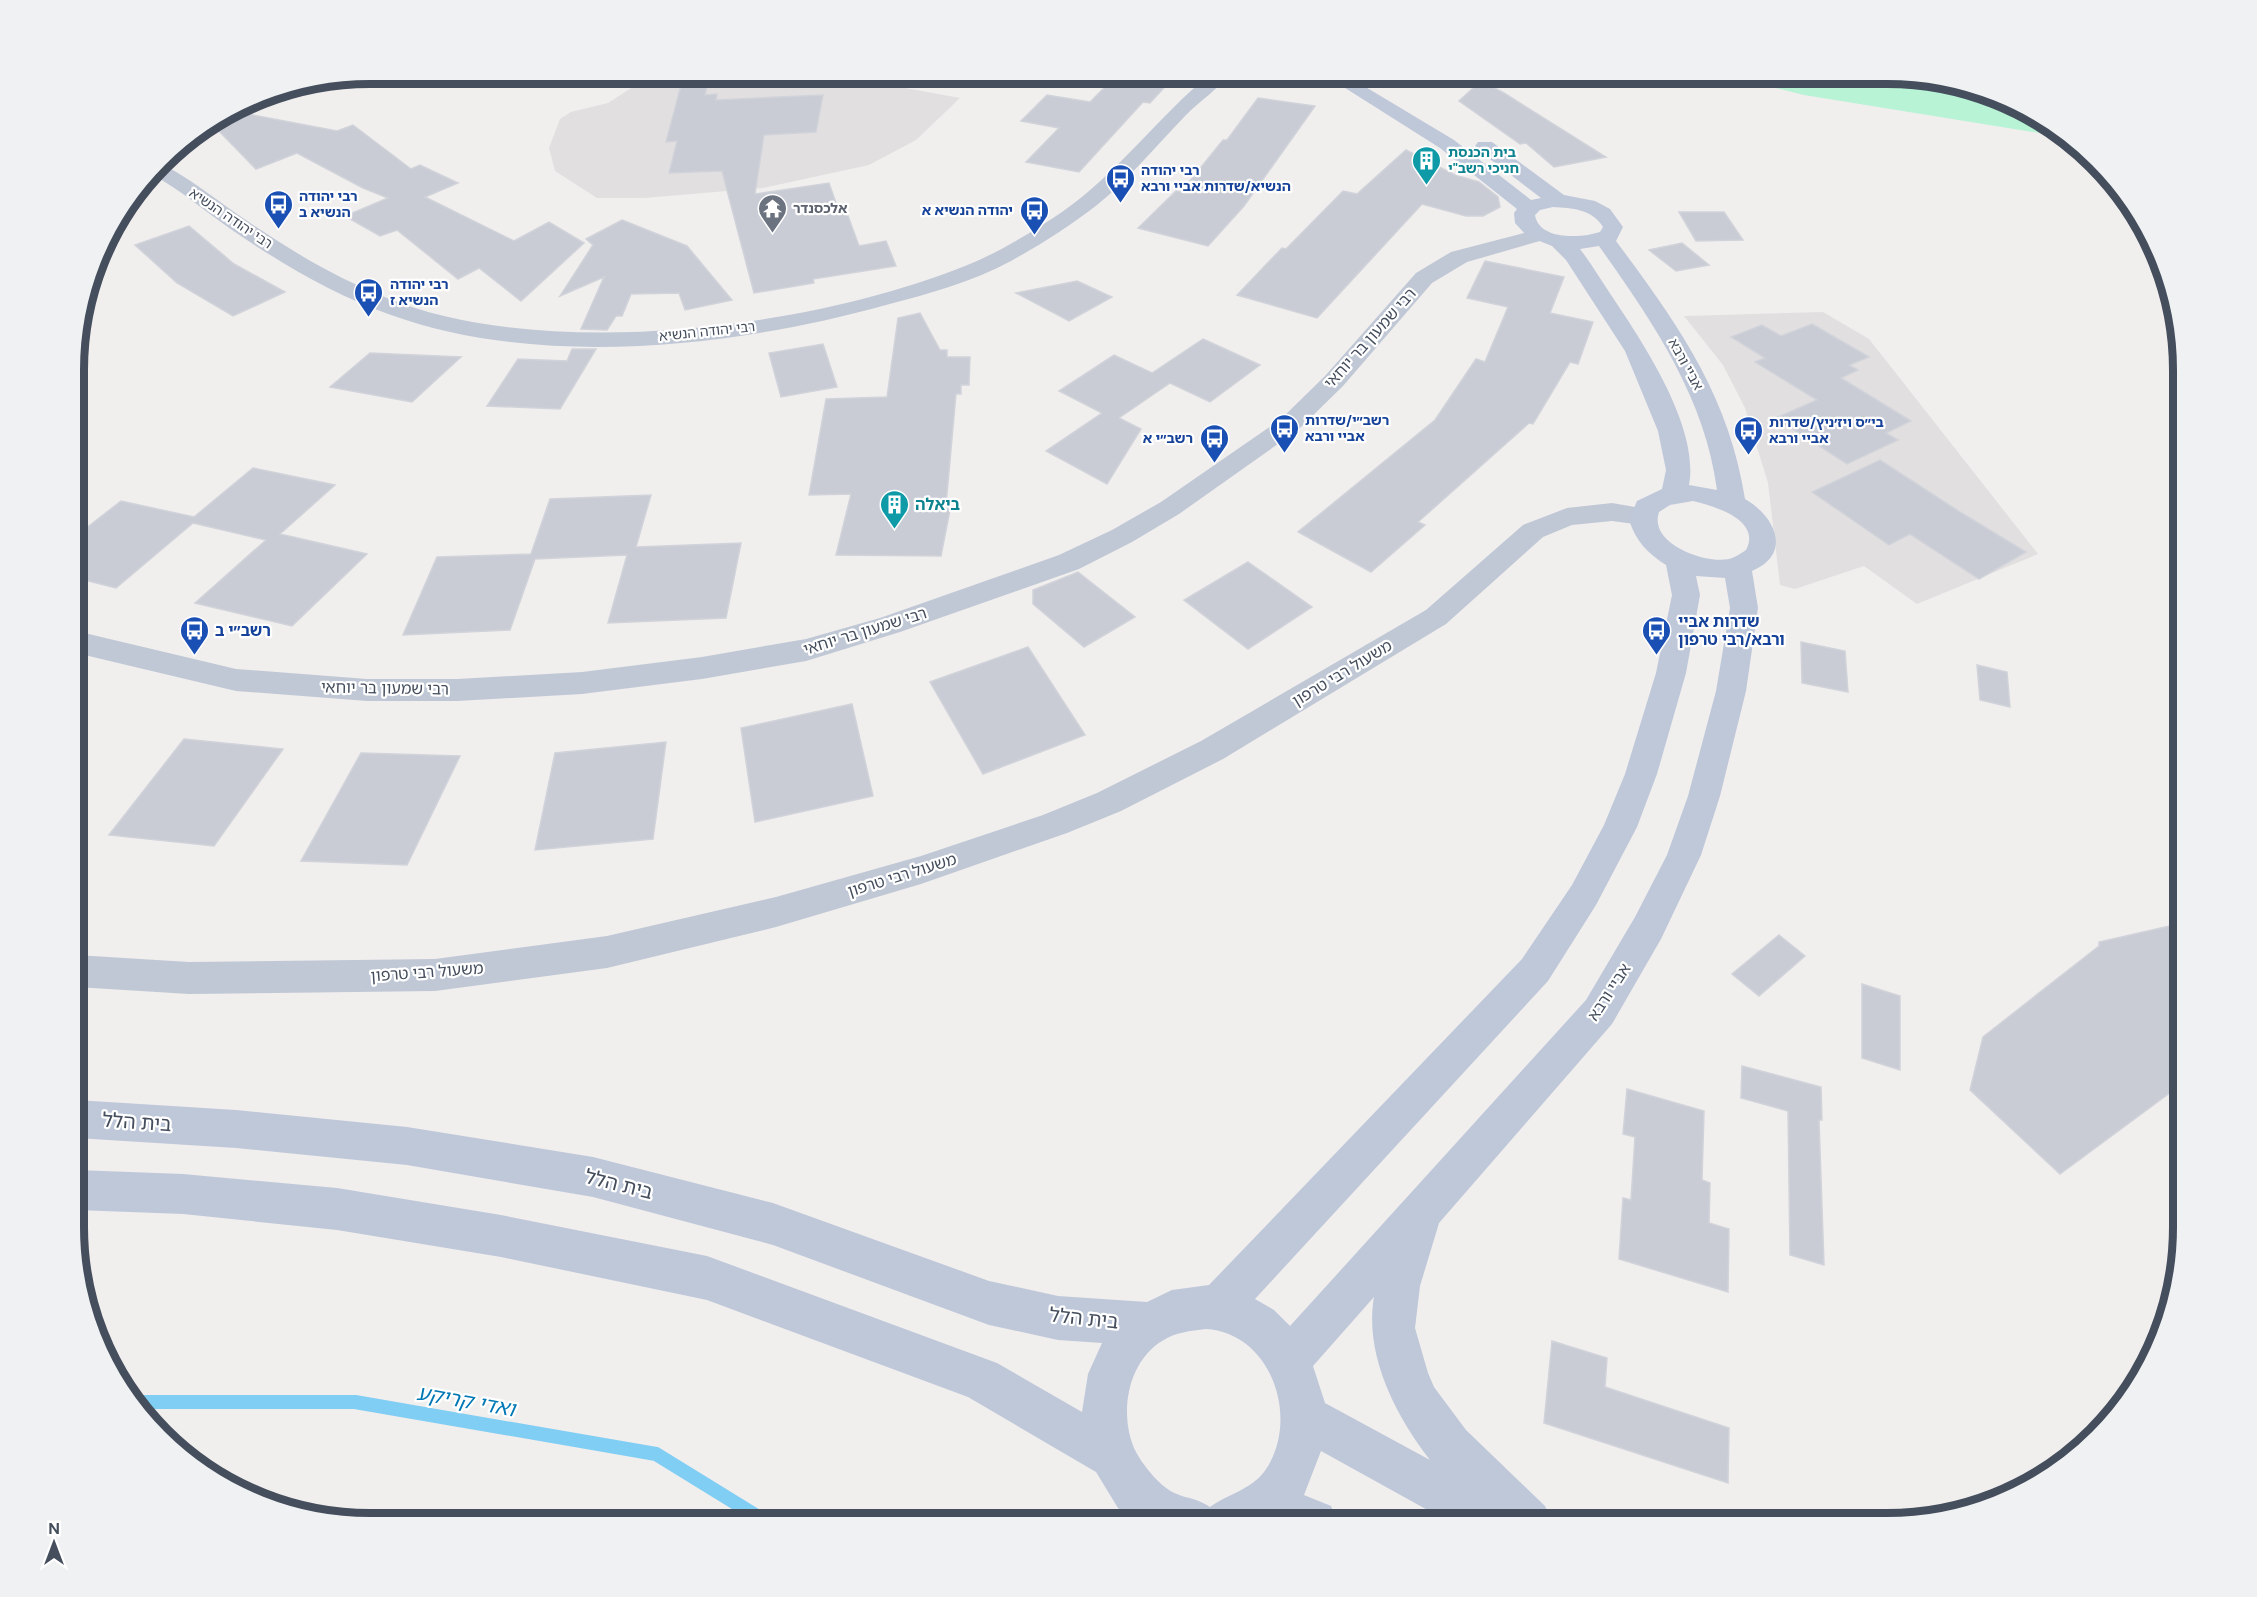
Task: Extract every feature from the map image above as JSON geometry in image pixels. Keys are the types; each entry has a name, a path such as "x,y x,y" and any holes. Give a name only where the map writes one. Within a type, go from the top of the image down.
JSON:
{"street":[{"name":"רבי יהודה הנשיא","path":"163,173 193,191 226,216 319,277 404,312 448,324 507,334 596,338 661,336 728,330 796,320 873,302 984,266 1049,229 1108,186 1208,84"},
{"path":"1348,84 1447,144 1528,208"},
{"path":"1473,137 1558,201"},
{"path":"1550,239 1586,244 1609,236 1613,227 1608,217 1591,207 1558,201 1528,208 1524,214 1524,222 1530,230 1550,239 1574,255 1637,351 1671,431 1679,470 1674,494"},
{"name":"רבי שמעון בר יוחאי","path":"84,644 236,680 367,690 457,690 624,679 806,650 890,625 1069,562 1122,536 1170,508 1233,466 1290,424 1334,381 1424,278 1459,257 1486,248 1550,239"},
{"name":"אביי ורבא","path":"1604,239 1681,349 1702,390 1720,434 1730,475 1732,504"},
{"path":"1674,494 1703,495 1732,504 1754,521 1764,540 1761,552 1752,562 1737,567 1719,569 1699,567 1679,561 1662,552 1650,540 1643,528 1642,516 1647,506 1674,494"},
{"name":"משעול רבי טרפון","path":"84,971 189,978 435,975 607,952 776,912 910,873 1063,821 1109,802 1212,750 1436,617 1533,531 1567,517 1612,512 1642,516"},
{"path":"1218,1306 1535,970 1584,895 1620,827 1641,774 1671,673 1686,595 1679,561"},
{"name":"אביי ורבא","path":"1289,1360 1599,1012 1648,928 1684,855 1704,796 1731,691 1744,608 1737,567"},
{"name":"בית הלל","path":"84,1120 236,1129 407,1146 593,1177 773,1224 989,1303 1058,1318 1145,1323"},
{"path":"84,1190 183,1194 337,1209 501,1236 707,1278 981,1379 1111,1455"},
{"path":"1422,1209 1398,1283 1393,1326 1403,1375 1423,1415 1462,1463 1517,1513"},
{"path":"1161,1513 1149,1506 1123,1478 1111,1455 1103,1416 1111,1368 1122,1348 1145,1323 1184,1306 1218,1306 1258,1323 1289,1360 1298,1379 1305,1417 1298,1459 1274,1497 1247,1513"},
{"path":"1305,1417 1480,1513"}],"shaded area":[{"path":"637,84 883,84 960,98 916,140 869,165 763,188 644,198 597,198 555,171 549,148 560,119 571,112 608,103"},
{"path":"1823,312 1869,339 2038,554 1917,604 1864,566 1795,589 1780,585 1768,483 1745,408 1723,365 1684,316"}],"green space":[{"path":"1759,84 1887,84 1943,89 1979,99 2014,113 2050,135 1804,95"}],"building":[{"path":"681,84 708,84 705,95 717,94 716,100 823,95 816,132 764,135 755,194 829,183 840,214 847,213 859,246 886,241 896,266 813,279 814,283 754,293 722,171 669,173 677,141 666,142"},
{"path":"1108,84 1167,84 1150,103 1143,102 1079,172 1026,162 1059,128 1021,121 1047,95 1090,102"},
{"path":"1478,84 1487,84 1606,157 1554,167 1526,143 1520,144 1459,101"},
{"path":"1258,98 1315,106 1244,206 1208,246 1138,228 1176,191 1181,192 1223,140 1227,140"},
{"path":"243,113 337,131 353,125 411,169 420,165 458,183 425,197 514,241 549,222 584,243 521,301 479,268 458,279 397,230 380,236 345,216 388,198 363,188 297,153 256,169 216,129"},
{"path":"1406,150 1455,175 1479,182 1498,197 1500,207 1483,216 1466,216 1422,204 1317,318 1237,295 1282,248 1286,249 1343,191 1357,194"},
{"path":"1679,212 1724,212 1743,240 1696,241"},
{"path":"622,220 687,246 732,300 685,310 679,293 631,294 622,316 616,316 607,330 581,329 604,277 560,296 593,245 586,239"},
{"path":"189,226 234,264 285,292 233,316 177,283 135,245"},
{"path":"1682,243 1709,265 1676,271 1649,250"},
{"path":"1485,261 1564,277 1550,313 1593,322 1578,364 1570,362 1533,424 1529,423 1418,522 1425,525 1371,572 1298,532 1435,420 1476,359 1485,362 1508,307 1467,298"},
{"path":"1077,281 1112,297 1069,321 1016,293"},
{"path":"920,313 940,350 947,350 947,357 970,357 969,385 961,385 961,394 956,394 946,505 951,505 941,556 836,555 851,494 809,495 826,399 887,397 898,318"},
{"path":"1812,324 1869,357 1849,365 1858,370 1841,378 1911,421 1886,433 1898,440 1847,464 1776,418 1817,400 1755,362 1765,358 1731,337 1762,325 1781,336"},
{"path":"1203,339 1260,365 1210,402 1170,383 1119,418 1141,429 1107,484 1046,451 1102,413 1059,391 1114,355 1152,373"},
{"path":"823,344 837,387 781,397 769,353"},
{"path":"572,349 596,349 560,409 487,406 518,359 567,361"},
{"path":"370,353 461,357 412,402 330,387"},
{"path":"1880,460 2026,552 1979,579 1910,534 1889,545 1812,492"},
{"path":"253,468 335,485 280,534 367,554 292,626 195,603 266,540 193,523 116,588 84,580 84,530 121,501 194,517"},
{"path":"651,495 636,547 741,543 726,618 608,623 627,555 535,559 510,630 403,635 437,557 531,554 550,499"},
{"path":"1248,562 1312,607 1248,649 1184,600"},
{"path":"1078,572 1135,617 1084,647 1033,604 1033,590"},
{"path":"1801,642 1845,651 1848,692 1802,683"},
{"path":"1028,647 1085,735 983,774 930,682"},
{"path":"1977,665 2007,672 2010,707 1980,700"},
{"path":"852,704 873,796 755,822 741,728"},
{"path":"184,739 283,749 214,846 109,835"},
{"path":"666,742 653,839 535,850 555,753"},
{"path":"361,753 460,756 407,865 301,861"},
{"path":"2173,925 2173,1090 2060,1174 1970,1090 1983,1037 2099,946 2099,942"},
{"path":"1779,935 1805,956 1759,996 1732,974"},
{"path":"1862,984 1900,996 1900,1070 1862,1058"},
{"path":"1742,1066 1821,1087 1822,1120 1819,1120 1824,1265 1790,1255 1788,1111 1741,1098"},
{"path":"1627,1089 1704,1111 1702,1180 1710,1183 1709,1223 1729,1229 1728,1292 1619,1259 1623,1198 1631,1200 1635,1137 1623,1134"},
{"path":"1552,1341 1607,1358 1605,1387 1729,1428 1728,1483 1544,1423"}],"waterway":[{"name":"ואדי קריקע","path":"144,1402 355,1402 656,1454 752,1513"}],"place":[{"name":"בית הכנסת חניכי רשב\"י","path":"1427,186"},
{"name":"רבי יהודה הנשיא/שדרות אביי ורבא","path":"1120,204"},
{"name":"רבי יהודה הנשיא ב","path":"278,230"},
{"name":"אלכסנדר","path":"772,234"},
{"name":"יהודה הנשיא א","path":"1034,236"},
{"name":"רבי יהודה הנשיא ז","path":"369,318"},
{"name":"רשב״י/שדרות אביי ורבא","path":"1284,454"},
{"name":"בי״ס ויז׳ניץ/שדרות אביי ורבא","path":"1748,456"},
{"name":"רשב״י א","path":"1214,464"},
{"name":"ביאלה","path":"894,530"},
{"name":"רשב״י ב","path":"194,656"},
{"name":"שדרות אביי ורבא/רבי טרפון","path":"1657,656"}]}
